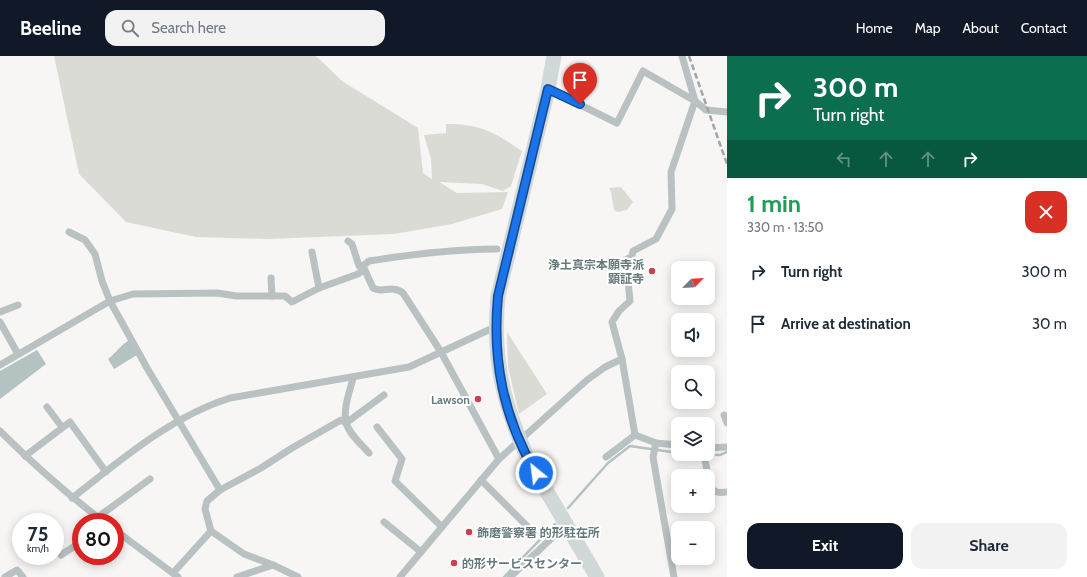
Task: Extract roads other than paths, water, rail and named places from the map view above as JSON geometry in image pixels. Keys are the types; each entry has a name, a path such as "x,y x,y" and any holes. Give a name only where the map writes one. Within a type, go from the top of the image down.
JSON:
{"highway":[{"path":"554,56 548,89 501,282 495,327 500,377 511,420 529,461 598,577"}],"street":[{"path":"635,435 622,359 612,322 619,311 630,301 626,260 632,256 633,251 656,238 672,209 671,172 695,101 682,56"},
{"path":"548,89 617,123 644,71 695,101 706,110 727,112"},
{"path":"69,232 85,240 95,254 102,281 110,301 147,368 220,490"},
{"path":"348,241 352,244 359,266 363,267 373,288 376,290 394,288 403,293 441,352 499,459"},
{"path":"0,366 110,301 133,294 285,296 292,302 318,288 358,274 369,261 452,250 497,249"},
{"path":"312,252 318,288"},
{"path":"271,278 272,296"},
{"path":"0,312 18,305"},
{"path":"0,322 18,354"},
{"path":"72,498 178,420 214,403 230,398 353,378 409,367 495,327"},
{"path":"404,576 421,552 499,459 587,380 605,367 622,359"},
{"path":"353,378 348,401 346,422 351,433 369,453"},
{"path":"346,422 384,395"},
{"path":"47,407 62,427"},
{"path":"724,415 727,423"},
{"path":"298,577 273,565 244,554 211,531 205,510 207,501 220,490 261,468 292,448 341,420 346,422"},
{"path":"25,456 70,422 106,472"},
{"path":"377,427 402,459 395,481 442,527"},
{"path":"0,431 25,456 72,498 92,513"},
{"path":"635,435 656,444 671,445"},
{"path":"606,457 635,435"},
{"path":"656,444 654,454 661,508 674,577"},
{"path":"715,448 727,447"},
{"path":"109,513 150,479"},
{"path":"481,480 527,526"},
{"path":"715,492 727,492"},
{"path":"384,522 421,552"},
{"path":"510,577 567,524"},
{"path":"124,537 175,575 211,531"},
{"path":"237,577 273,565"},
{"path":"5,577 17,570 23,577"}],"waterway":[{"path":"568,508 608,463 630,446 671,452"},
{"path":"715,455 720,455 727,452"},
{"path":"504,577 555,524"}],"railway":[{"path":"689,56 727,164"}],"place":[{"name":"浄土真宗本願寺派 顕証寺","path":"652,271"},
{"name":"Lawson","path":"478,399"},
{"name":"飾磨警察署 的形駐在所","path":"469,532"},
{"name":"的形サービスセンター","path":"454,563"}]}
